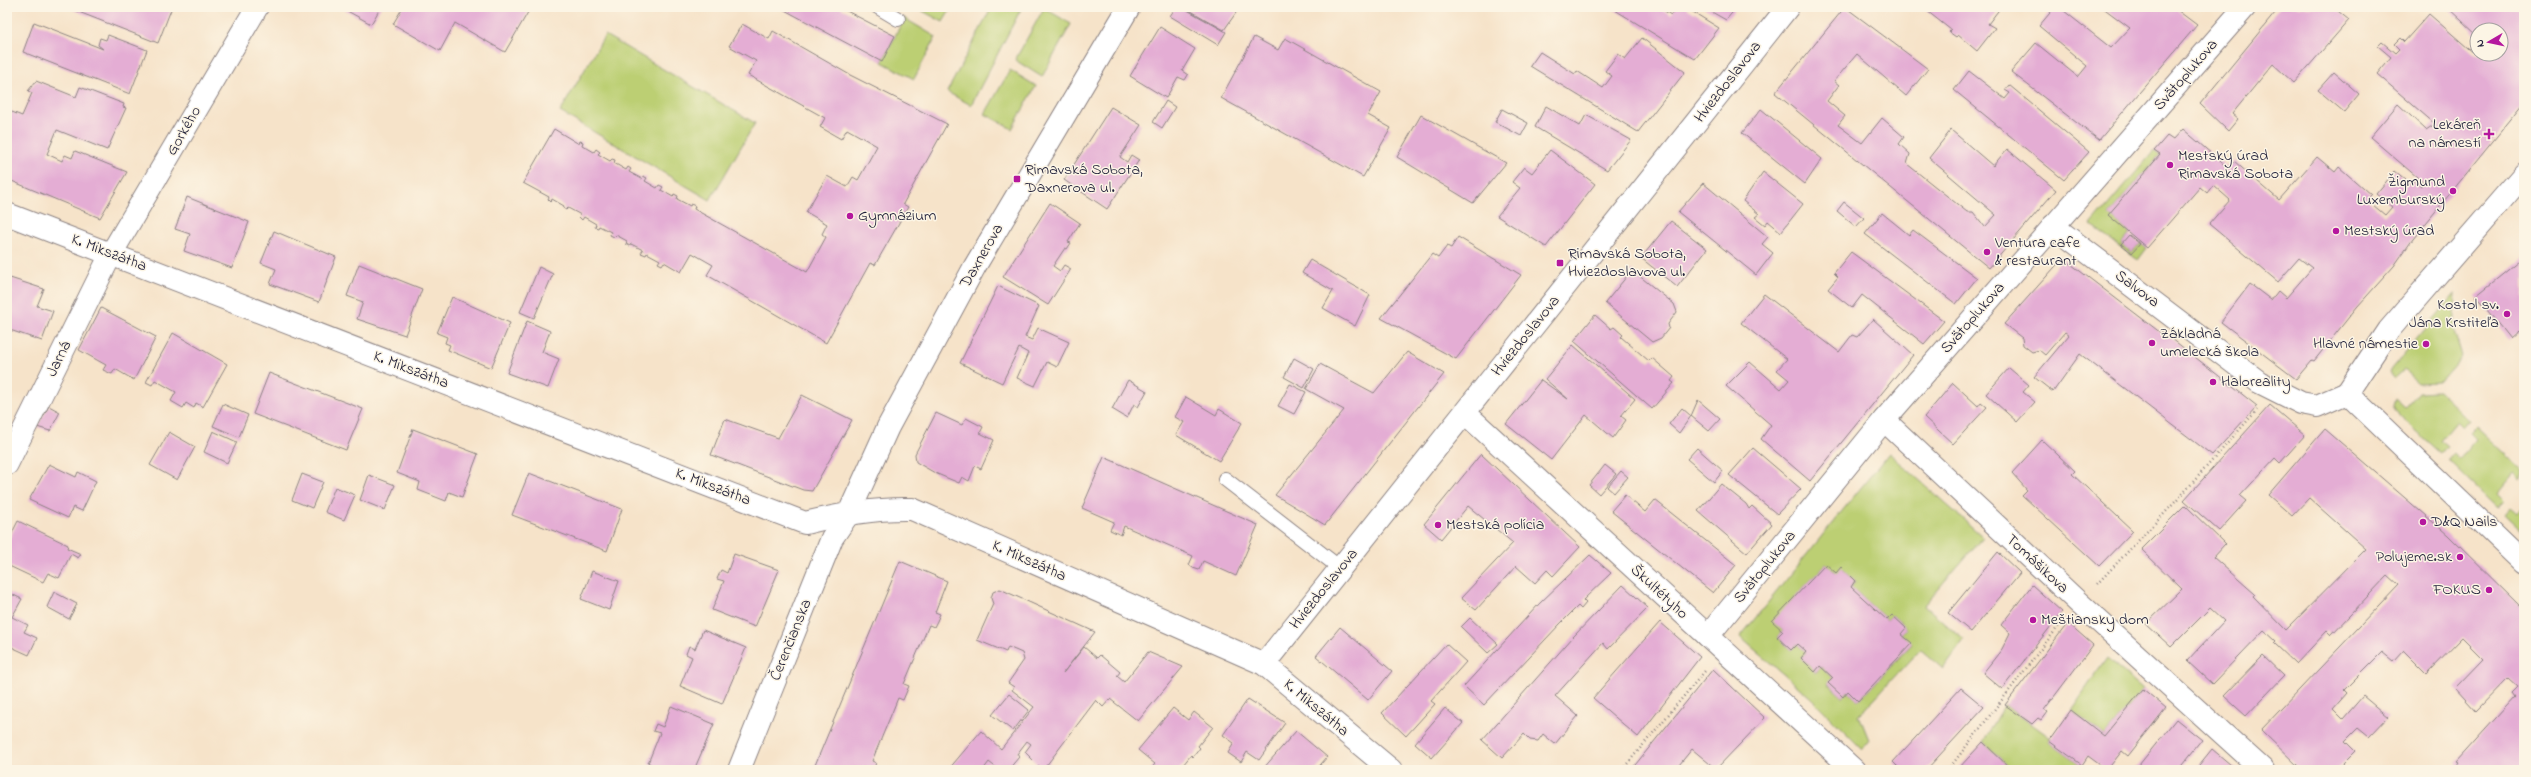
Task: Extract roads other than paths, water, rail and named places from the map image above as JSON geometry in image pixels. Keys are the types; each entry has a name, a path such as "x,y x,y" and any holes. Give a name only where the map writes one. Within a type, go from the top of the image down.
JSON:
{"street":[{"name":"Gorkého","path":"111,254 257,7"},
{"name":"Daxnerova","path":"848,513 888,427 975,266 1129,7"},
{"name":"Hviezdoslavova","path":"1264,664 1788,7"},
{"name":"Svätoplukova","path":"1708,636 1884,420 2245,7"},
{"path":"2524,174 2389,330 2347,393 2524,563"},
{"name":"K. Mikszátha","path":"7,214 805,523 848,513 885,508 912,509 1264,664 1391,770"},
{"name":"Salvova","path":"2053,226 2259,382 2302,402 2316,406 2347,393"},
{"name":"Jarná","path":"7,464 111,254"},
{"name":"Škultétyho","path":"1465,413 1854,770"},
{"name":"Tomášikova","path":"1884,420 2079,603 2263,770"},
{"name":"Čerenčianska","path":"739,770 832,538 848,513"}],"lane":[{"path":"878,7 898,19"},
{"path":"1225,479 1340,568"}],"place":[{"name":"Lekáreň na námestí","path":"2489,134"},
{"name":"Mestský úrad Rimavská Sobota","path":"2170,165"},
{"name":"Rimavská Sobota, Daxnerova ul.","path":"1017,179"},
{"name":"Žigmund Luxemburský","path":"2453,191"},
{"name":"Gymnázium","path":"850,216"},
{"name":"Mestský úrad","path":"2336,231"},
{"name":"Ventura cafe & restaurant","path":"1987,252"},
{"name":"Rimavská Sobota, Hviezdoslavova ul.","path":"1560,263"},
{"name":"Kostol sv. Jána Krstiteľa","path":"2507,314"},
{"name":"Základná umelecká škola","path":"2152,343"},
{"name":"Hlavné námestie","path":"2426,344"},
{"name":"Haloreality","path":"2213,382"},
{"name":"D&Q Nails","path":"2423,522"},
{"name":"Mestská polícia","path":"1438,525"},
{"name":"Polujeme.sk","path":"2460,557"},
{"name":"FOKUS","path":"2489,590"},
{"name":"Meštiansky dom","path":"2033,620"}]}
